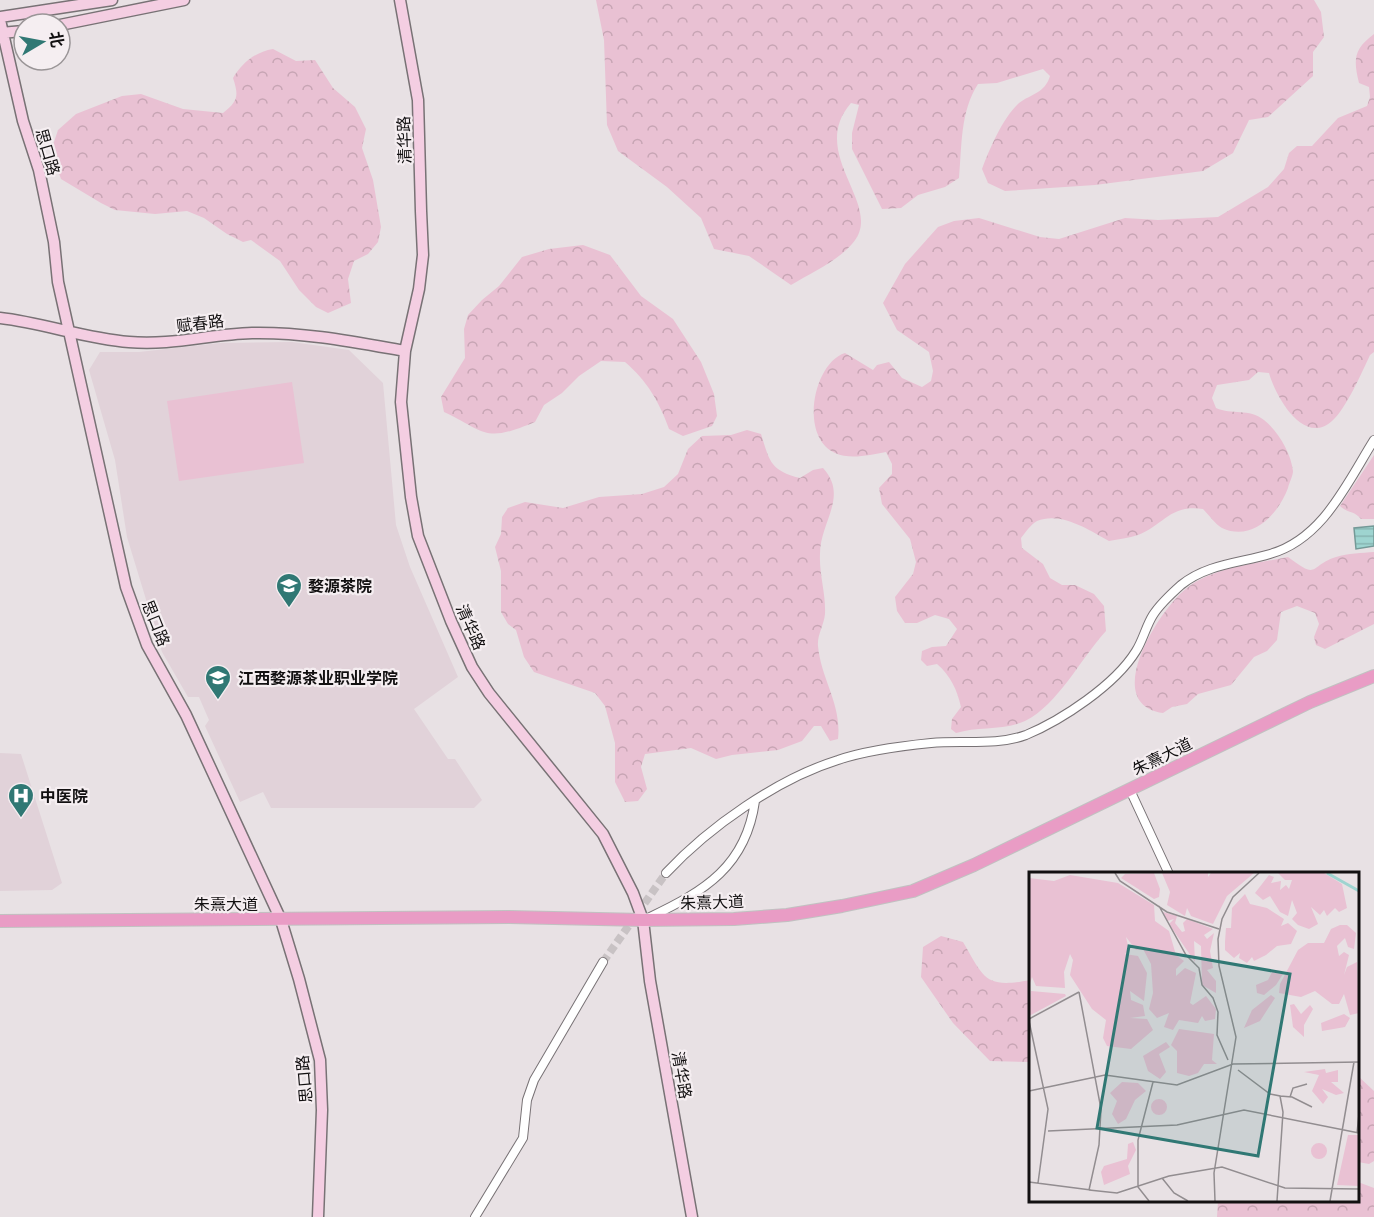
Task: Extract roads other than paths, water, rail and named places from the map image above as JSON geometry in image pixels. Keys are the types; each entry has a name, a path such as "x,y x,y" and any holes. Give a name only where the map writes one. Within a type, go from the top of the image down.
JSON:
{"main road":[{"name":"朱熹大道","path":"0,921 509,917 643,920 734,919 787,915 913,891 1036,837 1090,808 1310,702 1374,676"}],"street":[{"path":"0,19 112,0"},
{"path":"72,23 183,0"},
{"name":"清华路","path":"400,0 418,100 423,255 417,300 405,351 401,402 411,497 418,536 451,621 472,667 489,693 603,834 627,878 643,920 650,981 692,1217"},
{"name":"思口路","path":"0,19 23,121 41,181 69,330 117,556 147,645 186,715 281,920 320,1060 322,1110 318,1217"},
{"name":"赋春路","path":"0,318 69,330 99,339 132,343 178,342 253,333 315,336 405,351"},
{"path":"666,873 690,846 755,801 780,786 836,760 931,743 1005,741 1035,731 1106,687 1122,671 1137,650 1154,614 1181,585 1200,573 1221,565 1272,554 1299,541 1331,510 1374,440"},
{"path":"1130,790 1170,872"},
{"path":"643,920 698,893 724,869 748,835 755,801"},
{"path":"475,1217 523,1138 527,1100 534,1080 603,962"}],"water":[{"path":"1374,526 1374,546 1356,549 1354,528"}],"tunnel":[{"path":"603,962 666,873"}],"place":[{"name":"婺源茶院","path":"289,609"},
{"name":"江西婺源茶业职业学院","path":"218,701"},
{"name":"中医院","path":"21,819"}]}
